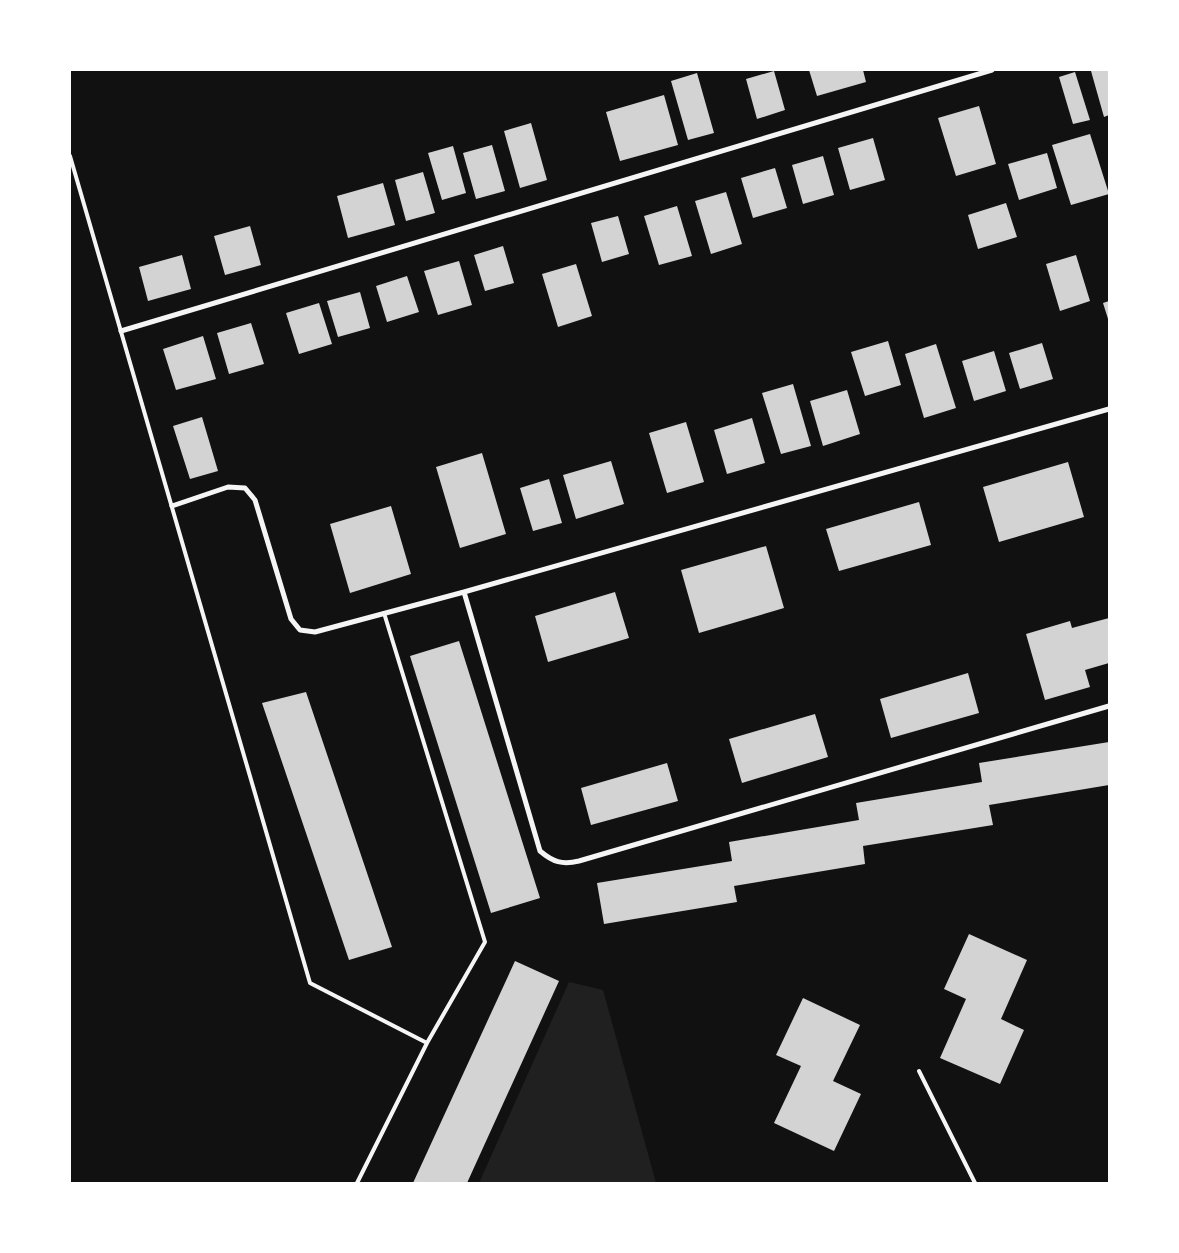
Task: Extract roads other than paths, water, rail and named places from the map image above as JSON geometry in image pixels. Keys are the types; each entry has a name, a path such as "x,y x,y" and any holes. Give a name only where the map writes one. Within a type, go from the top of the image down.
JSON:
{"street":[{"path":"121,331 992,70"},
{"path":"172,506 228,487 245,488 255,500 291,619 300,630 315,632 464,592 1109,408"},
{"path":"464,592 540,851 551,861 567,864 1109,706"}],"lane":[{"path":"70,156 310,983 427,1043"},
{"path":"358,1183 427,1043 486,942 384,613"},
{"path":"919,1071 975,1183"}]}
